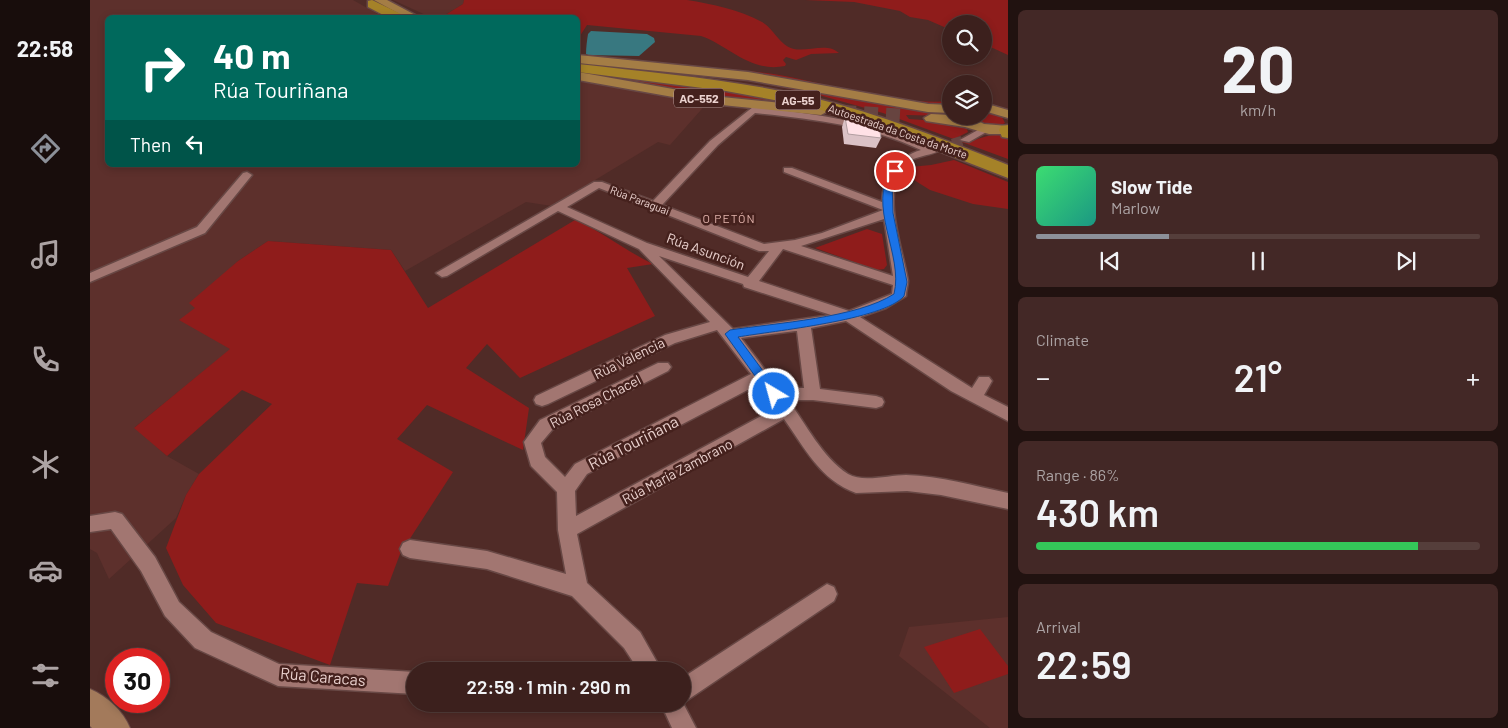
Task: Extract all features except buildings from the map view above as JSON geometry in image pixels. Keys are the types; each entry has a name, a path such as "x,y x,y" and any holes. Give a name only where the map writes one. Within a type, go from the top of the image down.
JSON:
{"highway":[{"path":"376,1 395,15"},
{"name":"Autoestrada da Costa da Morte","path":"580,60 740,82 815,97 910,126 1008,163"},
{"name":"Autoestrada da Costa da Morte","path":"580,68 739,88 815,103 900,130 1008,172"}],"main road":[{"path":"386,15 376,10 376,1 409,15"},
{"name":"AC-552","path":"580,60 729,73 928,108 942,109"},
{"name":"AC-552","path":"580,76 757,108"},
{"path":"757,108 821,111"},
{"path":"907,116 942,118"},
{"path":"977,125 985,129 1003,119"},
{"path":"90,704 114,728"}],"street":[{"path":"655,206 714,143 757,108 874,127 934,149 902,162 888,181 889,210 902,282 899,296 886,304 846,316 803,323 725,329"},
{"path":"965,140 985,129"},
{"path":"788,170 889,210"},
{"path":"90,278 201,230 247,174"},
{"name":"Rúa Paraguai","path":"442,273 598,184 763,248 783,246"},
{"name":"Rúa Asunción","path":"558,207 643,246 749,284 831,309 846,316 975,397 1008,415"},
{"path":"749,284 783,246 811,240 889,210"},
{"path":"643,246 725,329 787,410 812,449 842,479 856,485 907,483 941,487 1008,501"},
{"path":"783,246 902,282"},
{"path":"803,323 813,394"},
{"name":"Rúa Valencia","path":"542,400 670,339 725,329"},
{"name":"Rúa Rosa Chacel","path":"566,489 537,461 532,442 546,425 663,367"},
{"name":"Rúa Touriñana","path":"566,489 581,469 761,376"},
{"path":"975,397 984,381"},
{"path":"774,394 813,394 876,402"},
{"name":"Rúa María Zambrano","path":"567,530 787,410"},
{"path":"566,489 567,530 578,588"},
{"name":"Rúa Caracas","path":"90,524 115,520 148,564 172,609 203,640 278,675 406,682"},
{"path":"410,549 487,560 578,588 632,640 645,662"},
{"path":"691,686 827,594"},
{"path":"676,712 684,728"}],"shaded area":[{"path":"90,0 353,0 379,15 105,15 105,167 580,167 580,80 708,102 670,145 658,142 552,206 526,202 405,271 391,250 268,241 238,261 215,283 219,342 231,349 135,427 167,456 199,474 186,495 176,518 109,579 97,553 90,549"},
{"path":"393,0 464,0 463,4 445,15 426,15"},
{"path":"464,0 687,0 706,3 745,14 762,22 781,41 794,49 829,48 839,53 811,54 796,60 786,57 783,60 786,64 785,66 761,66 701,36 587,25 580,36 580,15 445,15 463,4"},
{"path":"805,0 1008,0 1008,55 992,48 992,15 942,15 942,26 928,20 910,17 900,11 854,2"},
{"path":"721,68 777,75 890,98 911,101 942,101 942,106 933,106"},
{"path":"580,70 761,96 821,110 730,100 580,75"},
{"path":"719,74 942,112 942,116 906,115 909,119 942,121 942,125 960,125 966,127 968,132 958,137 969,142 993,135 1008,138 1008,159 883,113 819,95"},
{"path":"992,114 1002,117 1005,123 996,126 986,125 992,125"},
{"path":"954,160 1008,182 1008,209 973,204 930,190 906,175 910,167"},
{"path":"575,220 653,264 627,268 655,316 520,378 487,344 466,368 529,408 523,450 427,405 397,439 453,472 400,554 388,586 357,583 330,665 216,623 183,585 166,548 186,495 199,474 272,404 242,390 167,456 134,428 230,349 179,320 195,308 189,303 238,261 268,241 391,250 428,308"},
{"path":"867,229 882,234 887,265 884,269 877,270 815,248"},
{"path":"1008,617 1008,728 990,728 899,656 909,627"},
{"path":"980,629 1008,666 1008,674 954,693 924,647"}],"water":[{"path":"591,31 647,34 654,38 655,42 639,56 588,55 586,54 587,41 588,34"}],"tunnel":[{"path":"842,112 907,116"},
{"path":"938,148 965,140"}],"district":[{"name":"O PETÓN","path":"729,218"}],"route":[{"path":"774,394 730,334 854,314 886,304 899,296 902,282 889,213 888,181 895,171"}]}
